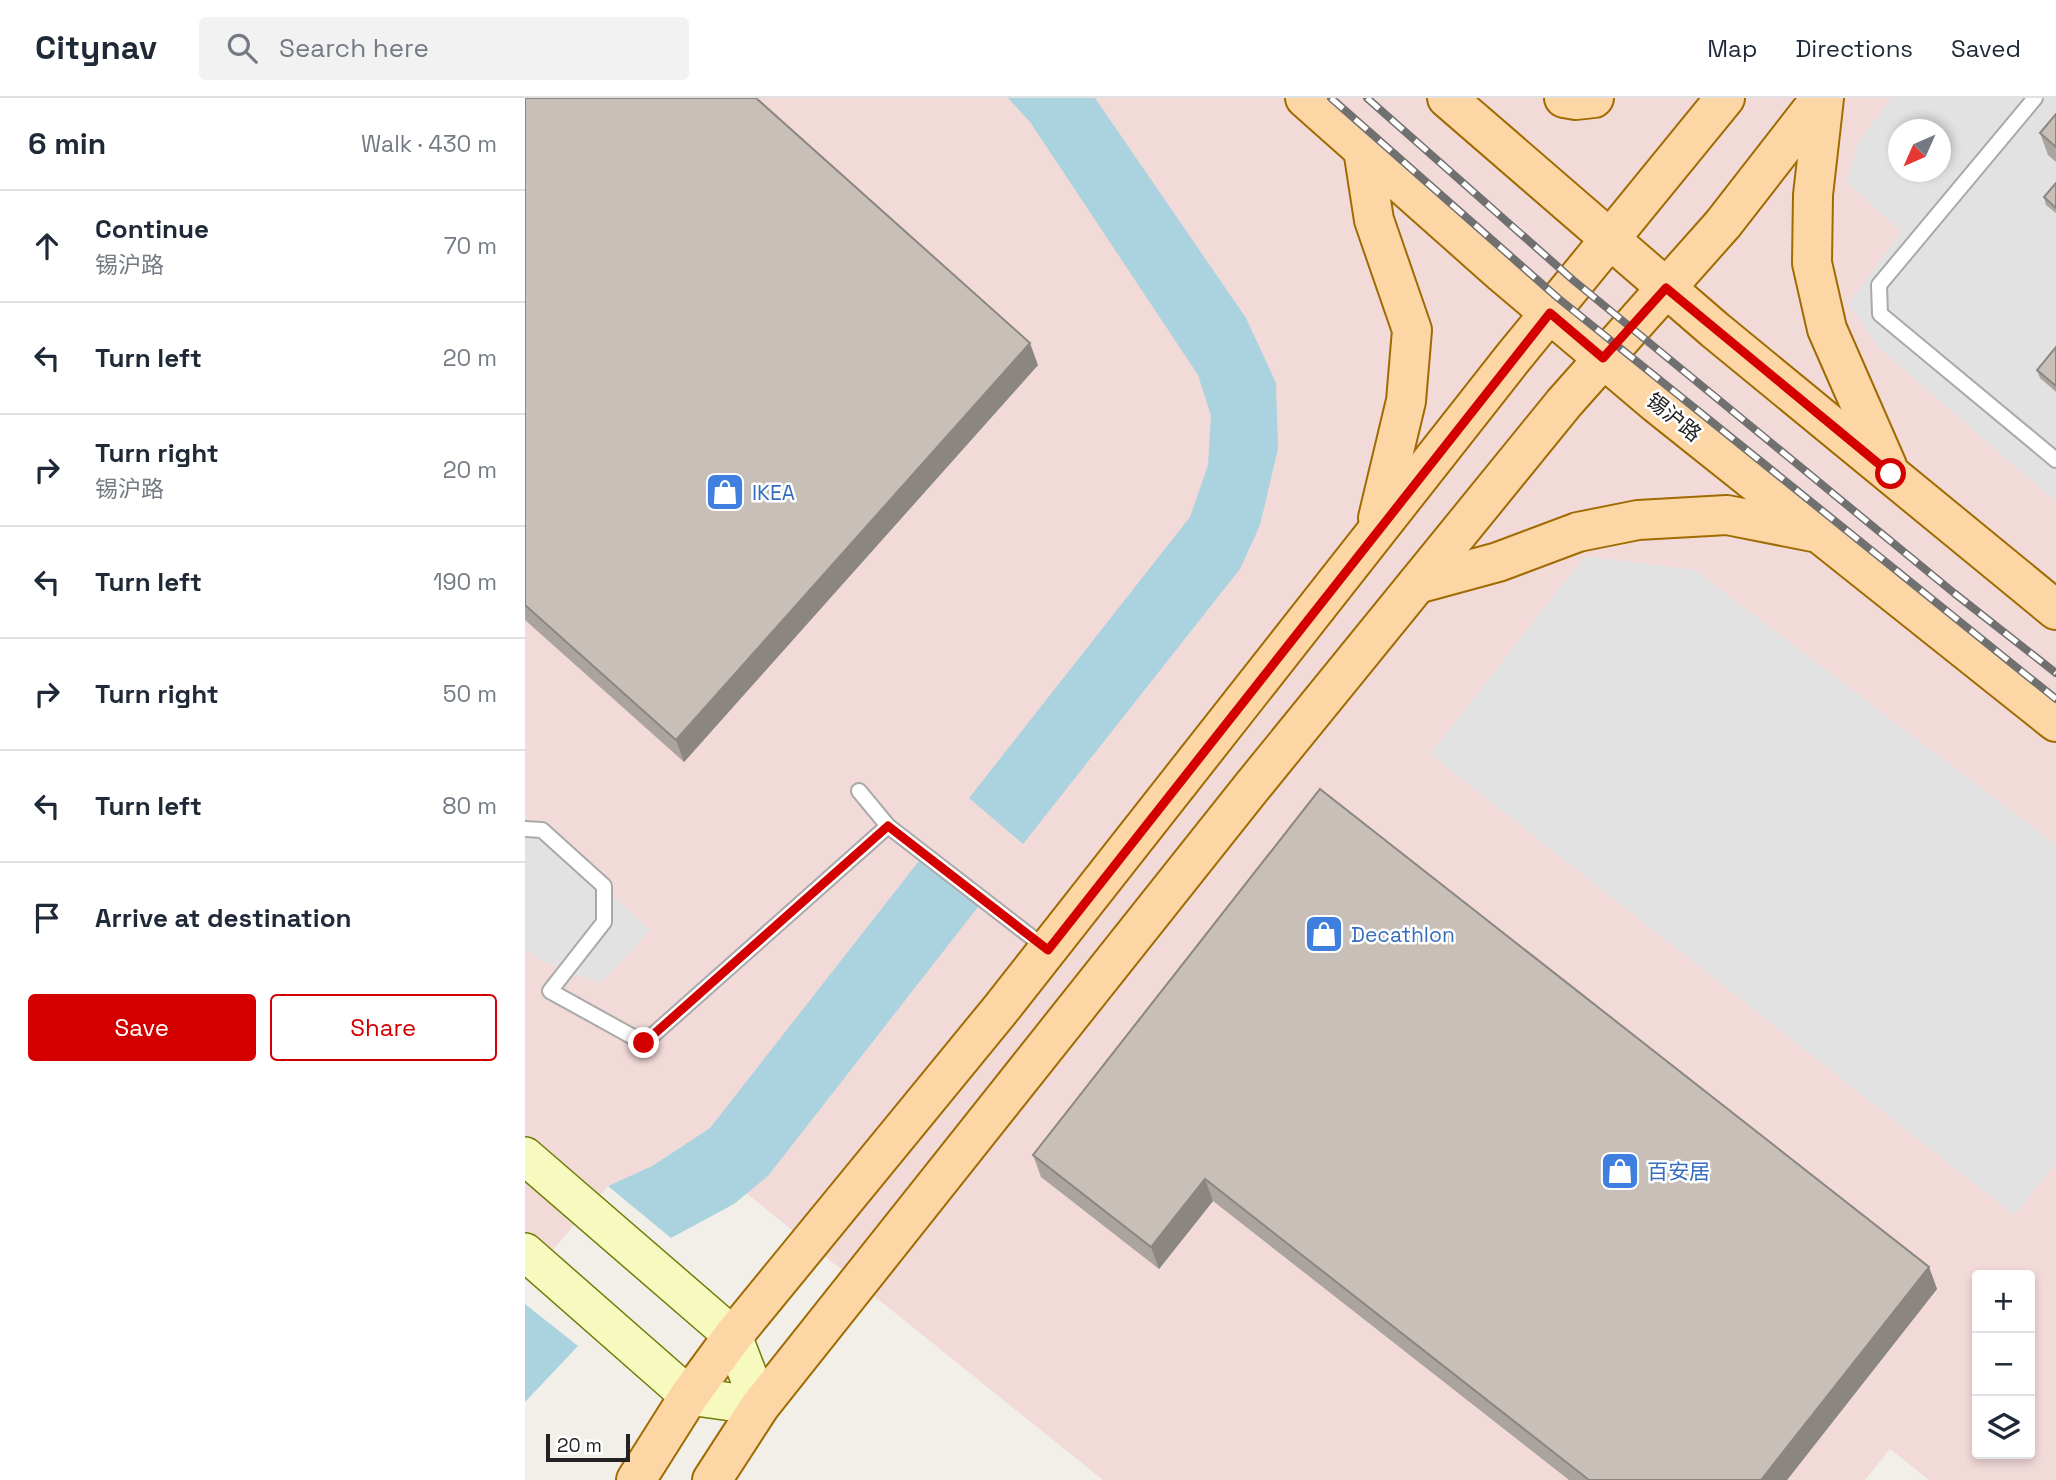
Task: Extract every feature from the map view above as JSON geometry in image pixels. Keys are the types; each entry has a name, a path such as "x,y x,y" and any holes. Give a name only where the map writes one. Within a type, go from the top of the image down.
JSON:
{"main road":[{"name":"锡沪路","path":"1305,98 1657,404 2056,722"},
{"path":"1447,98 1666,288 2056,610"},
{"path":"1564,98 1594,98"},
{"path":"636,1480 689,1396 733,1336 1048,950 1374,534 1725,98"},
{"path":"712,1480 760,1406 1251,788 1564,403 1723,224 1823,98"},
{"path":"1823,98 1813,195 1812,262 1827,329 1891,474"},
{"path":"1363,149 1374,220 1412,330 1406,401 1374,534"},
{"path":"1417,584 1498,562 1578,532 1638,520 1727,515 1819,534"},
{"path":"525,1156 733,1336 760,1406"},
{"path":"525,1252 689,1396 760,1406"}],"lane":[{"path":"2035,98 1879,285 1880,314 2056,460"},
{"path":"859,791 888,826 1048,950"},
{"path":"525,829 542,830 604,886 604,922 550,991 644,1043 888,826"}],"shaded area":[{"path":"525,98 2056,98 2056,1480 1929,1480 1890,1449 1865,1480 1103,1480 685,1144 652,1166 608,1186 525,1282"},
{"path":"1892,98 2056,98 2056,502 1877,346 1849,303 1901,232 1847,182 1859,140"},
{"path":"1585,556 1695,570 2056,845 2056,1163 2014,1215 1430,754"},
{"path":"525,818 651,930 600,983 539,960 525,948"}],"water":[{"path":"1008,98 1095,98 1246,318 1276,383 1278,449 1260,525 1240,569 1023,844 969,798 1190,517 1208,465 1211,416 1198,375 1030,122"},
{"path":"922,857 981,903 768,1176 734,1204 671,1238 608,1186 652,1166 710,1128"},
{"path":"525,1304 578,1346 525,1402"}],"building":[{"name":"IKEA","path":"525,98 756,98 1030,343 676,740 525,605"},
{"path":"2056,114 2056,147 2040,133"},
{"path":"2056,183 2056,208 2044,197"},
{"path":"2056,347 2056,386 2037,370"},
{"path":"1320,789 1929,1267 1761,1480 1589,1480 1205,1179 1151,1247 1033,1155"}],"railway":[{"path":"1331,98 1558,298 2056,699"},
{"path":"1367,98 1573,280 1954,593 2056,673"}],"place":[{"name":"IKEA","path":"725,492"},
{"name":"Decathlon","path":"1324,934"},
{"name":"百安居","path":"1620,1171"}],"route":[{"path":"644,1043 888,826 1048,950 1550,313 1603,358 1666,288 1891,474"}]}
